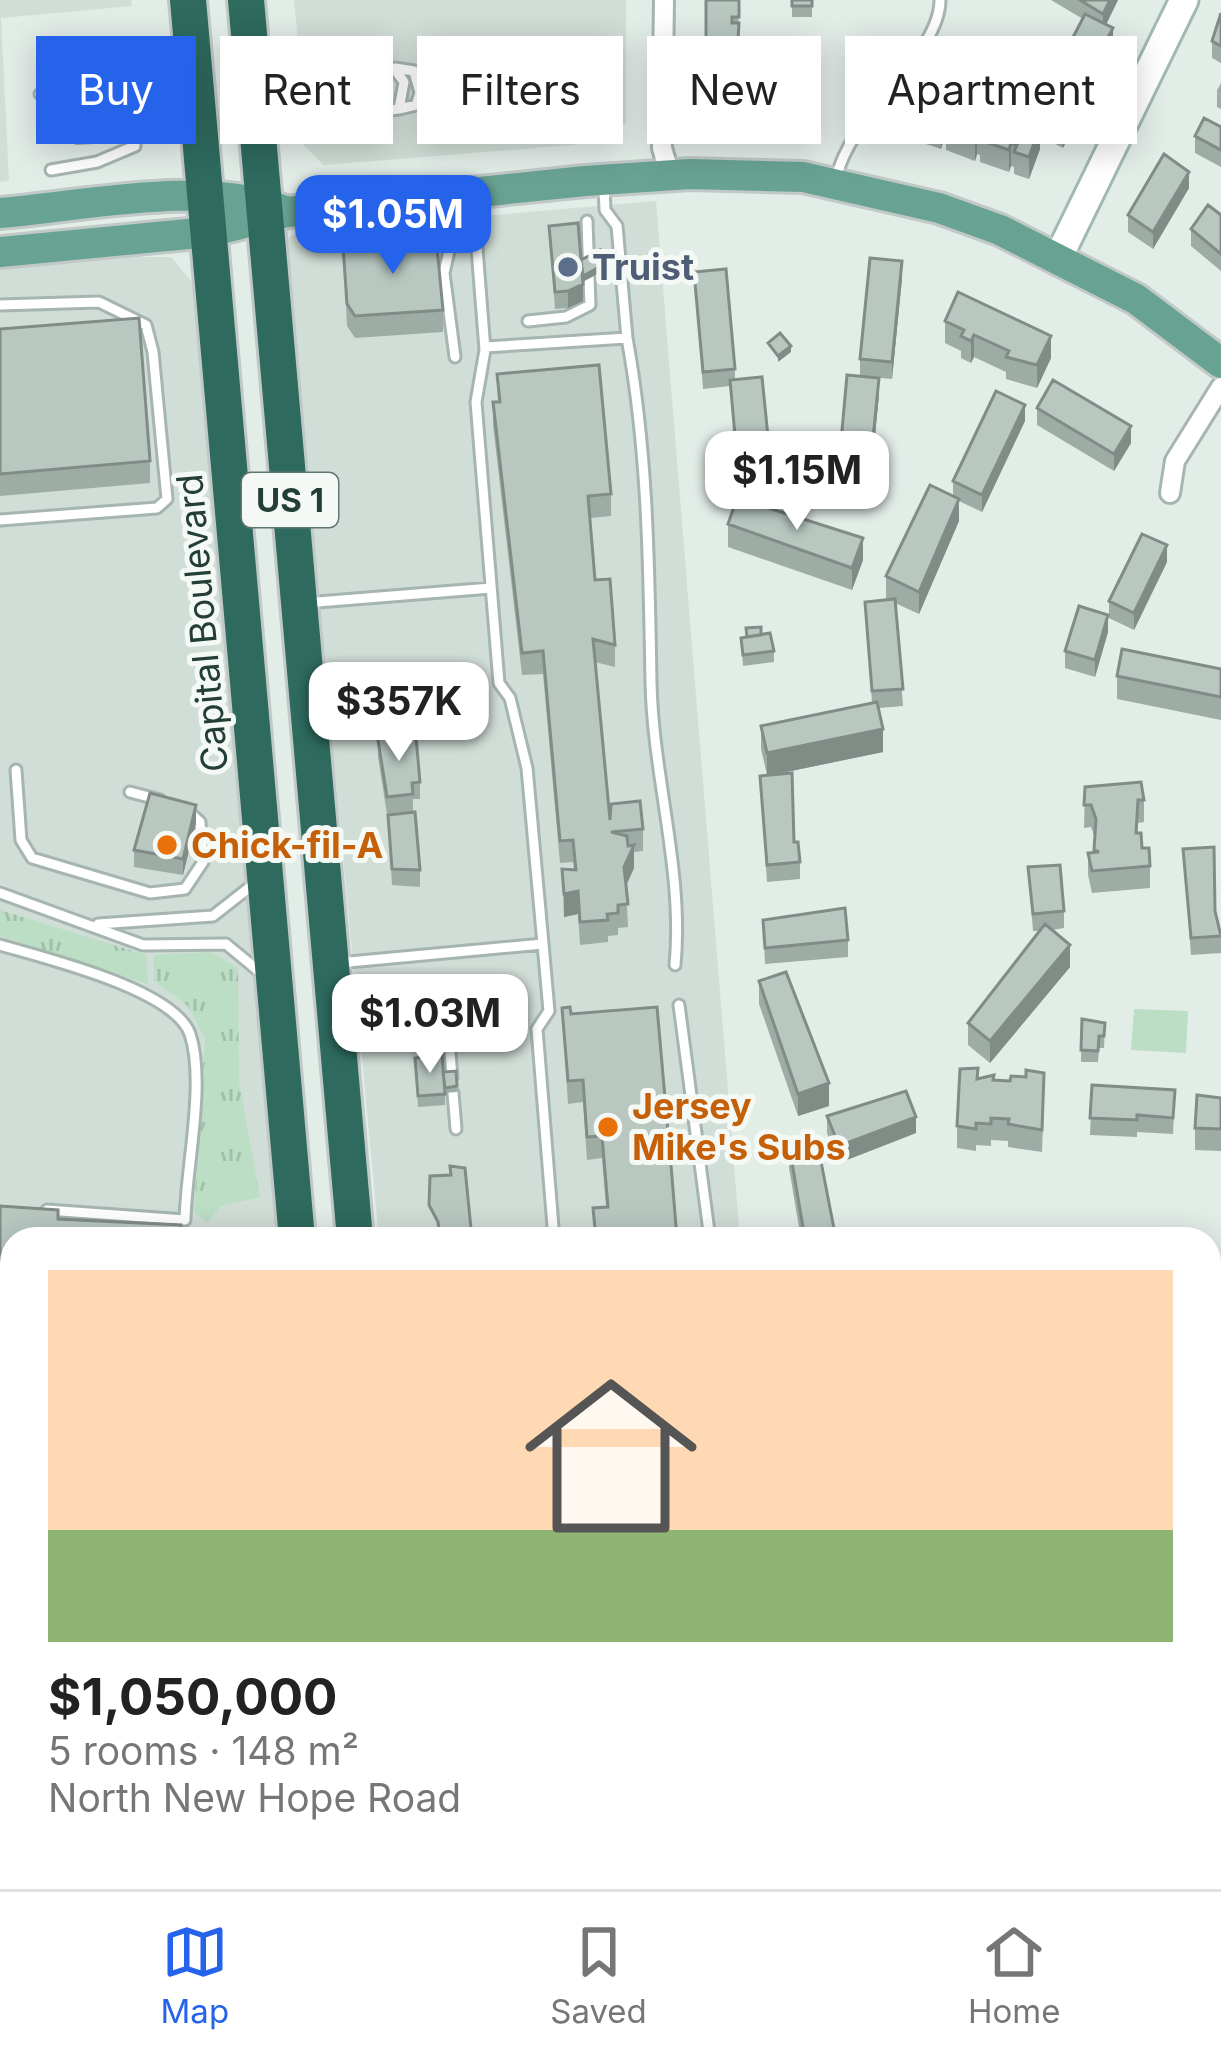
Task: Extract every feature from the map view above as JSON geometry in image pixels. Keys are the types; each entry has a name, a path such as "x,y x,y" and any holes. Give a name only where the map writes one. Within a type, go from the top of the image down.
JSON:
{"highway":[{"name":"Capital Boulevard","path":"188,0 297,1227"},
{"name":"US 1","path":"246,0 272,211 300,604 354,1227"}],"main road":[{"path":"0,213 272,211 670,175 770,175 835,182 946,210 1058,257 1136,299 1221,363"},
{"path":"0,253 207,214"}],"street":[{"path":"664,0 662,140 670,175"},
{"path":"1058,257 1184,0"},
{"path":"1170,493 1175,461 1221,387"}],"lane":[{"path":"835,182 859,122 918,51 940,12 940,0"},
{"path":"393,72 404,82 399,109 393,110"},
{"path":"51,170 97,162 135,144"},
{"path":"603,179 605,210 617,226 627,338 642,418 651,683 673,890 675,965"},
{"path":"472,193 485,347 476,401 490,588 499,689 509,698 527,768 548,1011 537,1029 553,1227"},
{"path":"528,321 566,317 590,305 587,220"},
{"path":"449,251 444,273 455,357"},
{"path":"0,305 99,302 146,325 154,352 167,473 167,500 157,508 0,520"},
{"path":"485,347 627,338"},
{"path":"300,604 490,588"},
{"path":"16,770 21,840 32,858 150,892 185,889 202,862 200,821 189,811 130,792"},
{"path":"92,924 212,916 256,882 265,859"},
{"path":"0,893 143,945 226,944 253,962 277,1001"},
{"path":"330,964 543,944"},
{"path":"0,945 125,986 170,1007 190,1032 195,1069 185,1220 29,1209"},
{"path":"679,1005 708,1227"},
{"path":"447,1016 452,1077"},
{"path":"453,1093 456,1129"}],"shaded area":[{"path":"0,0 131,0 132,6 1,18 9,181 0,182"},
{"path":"294,0 626,0 626,123 623,36 417,36 417,144 578,144 324,165 302,144 393,144 393,36 297,36"},
{"path":"656,201 739,1227 378,1227 285,240 298,232"},
{"path":"171,257 192,282 276,1227 0,1227 0,269"}],"green space":[{"path":"0,910 146,955 148,984 0,936"},
{"path":"211,952 238,968 239,1082 260,1197 221,1206 207,1223 194,1212 205,1039 188,1006 154,981 154,955"},
{"path":"1134,1009 1188,1011 1186,1053 1131,1050"}],"building":[{"path":"706,0 739,0 739,17 732,17 732,23 739,23 738,36 706,36"},
{"path":"792,0 812,0 812,6 792,6"},
{"path":"1080,0 1110,0 1103,14"},
{"path":"1221,13 1221,46 1212,41"},
{"path":"1085,14 1113,28 1109,36 1074,36"},
{"path":"1204,118 1221,127 1221,150 1195,136"},
{"path":"1034,144 1029,157 1014,152 1017,145"},
{"path":"1164,154 1189,172 1153,232 1128,215"},
{"path":"1208,205 1221,215 1221,254 1191,229"},
{"path":"578,223 583,284 555,292 549,226"},
{"path":"436,237 443,310 355,316 347,304 343,246"},
{"path":"600,250 601,266 583,276 581,260"},
{"path":"870,258 902,261 892,362 860,359"},
{"path":"726,269 735,369 703,372 694,272"},
{"path":"958,292 1051,336 1037,365 1006,357 1009,351 974,335 971,341 961,336 964,330 945,321"},
{"path":"139,318 150,461 0,474 0,329"},
{"path":"780,333 791,346 778,356 768,343"},
{"path":"599,365 611,494 588,496 595,580 610,579 615,645 593,639 610,820 611,804 640,801 643,829 611,832 627,836 628,846 634,845 624,867 628,904 618,905 618,913 607,914 608,920 580,922 578,891 564,894 562,869 576,870 573,840 560,841 543,651 522,653 493,402 500,402 497,374"},
{"path":"847,375 879,378 869,478 838,475"},
{"path":"762,377 772,477 739,480 730,380"},
{"path":"1053,380 1131,426 1114,454 1037,408"},
{"path":"996,391 1025,405 982,495 953,481"},
{"path":"930,485 959,499 919,592 886,576"},
{"path":"737,498 863,538 852,568 728,524"},
{"path":"1142,534 1167,545 1134,613 1109,601"},
{"path":"895,599 903,689 872,691 865,602"},
{"path":"1079,606 1108,615 1095,660 1065,651"},
{"path":"761,627 761,635 747,637 746,628"},
{"path":"770,633 774,651 743,655 741,638"},
{"path":"1122,649 1221,669 1221,697 1117,676"},
{"path":"877,702 883,729 767,753 761,726"},
{"path":"399,732 399,738 416,737 420,782 412,783 413,794 387,797 378,740 383,733"},
{"path":"792,773 794,842 798,842 800,862 767,865 760,776"},
{"path":"1141,782 1144,800 1138,800 1136,833 1141,833 1142,848 1149,848 1150,866 1092,871 1088,853 1099,852 1094,850 1096,819 1091,805 1084,805 1085,787"},
{"path":"150,793 196,805 183,859 134,850"},
{"path":"415,812 420,870 392,869 388,815"},
{"path":"1214,847 1215,911 1221,936 1191,938 1183,849"},
{"path":"1060,865 1064,911 1033,914 1028,867"},
{"path":"845,908 848,940 765,948 763,920"},
{"path":"1045,924 1070,945 990,1041 968,1023"},
{"path":"786,972 829,1083 798,1094 759,981"},
{"path":"570,1007 571,1014 657,1007 668,1132 677,1131 678,1140 669,1140 676,1227 595,1227 593,1208 608,1207 602,1136 587,1137 583,1080 568,1081 562,1008"},
{"path":"1082,1019 1105,1023 1098,1051 1081,1050"},
{"path":"442,1055 445,1094 418,1096 415,1058"},
{"path":"978,1068 977,1079 994,1075 993,1080 1010,1081 1011,1076 1026,1077 1026,1070 1044,1073 1042,1130 991,1118 991,1124 976,1123 976,1129 957,1126 960,1069"},
{"path":"456,1071 457,1086 445,1088 443,1072"},
{"path":"1092,1085 1175,1090 1173,1118 1090,1118"},
{"path":"906,1091 916,1117 839,1146 827,1116"},
{"path":"1197,1095 1221,1098 1221,1129 1195,1128"},
{"path":"817,1141 834,1227 803,1227 789,1145"},
{"path":"450,1166 465,1168 471,1227 439,1227 429,1205 430,1176 451,1175"},
{"path":"0,1206 58,1210 58,1219 181,1225 181,1227 0,1227"}],"place":[{"name":"Truist","path":"568,267"},
{"name":"Chick-fil-A","path":"167,845"},
{"name":"Jersey Mike's Subs","path":"608,1127"}]}
